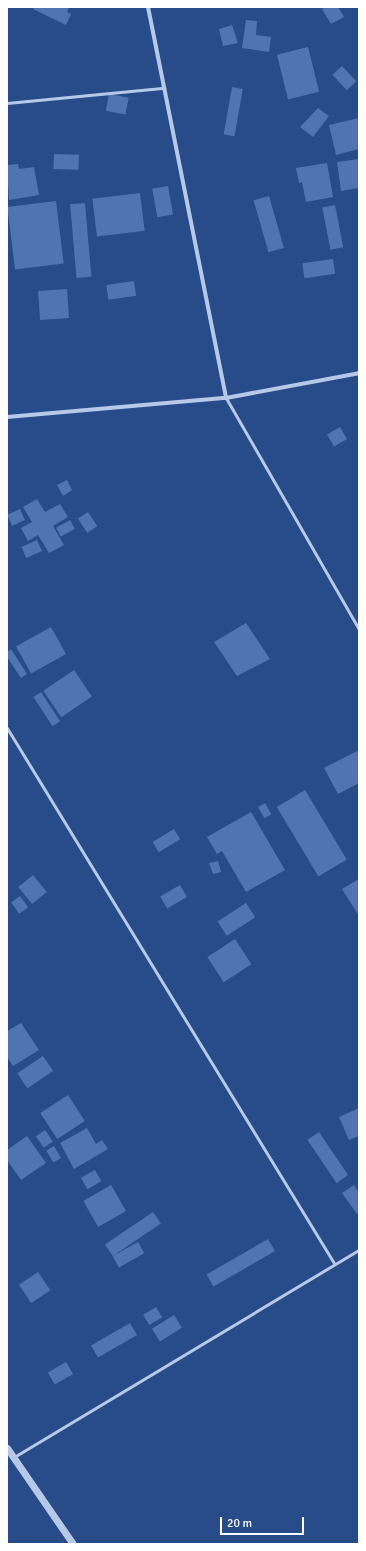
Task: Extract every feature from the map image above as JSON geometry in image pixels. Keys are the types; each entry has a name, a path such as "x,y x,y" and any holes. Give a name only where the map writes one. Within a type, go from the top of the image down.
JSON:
{"street":[{"path":"148,7 226,398"},
{"path":"7,417 226,398 359,373"},
{"path":"7,1448 73,1544"}],"lane":[{"path":"7,103 164,88"},
{"path":"226,398 359,629"},
{"path":"7,728 334,1263"},
{"path":"14,1457 334,1263 359,1250"}],"building":[{"path":"34,7 69,7 67,12 71,14 66,25 33,9"},
{"path":"326,7 338,7 344,17 331,24 322,9"},
{"path":"246,20 257,21 256,35 271,37 269,52 242,48"},
{"path":"232,25 238,43 223,46 219,29"},
{"path":"308,47 319,92 288,99 277,55"},
{"path":"342,66 356,81 347,90 332,75"},
{"path":"232,87 243,89 234,136 224,134"},
{"path":"109,94 129,98 125,115 106,111"},
{"path":"318,108 329,116 313,137 300,127"},
{"path":"359,118 359,149 336,155 329,125"},
{"path":"54,154 79,155 78,170 53,169"},
{"path":"359,159 359,188 341,191 337,162"},
{"path":"327,163 333,197 306,202 302,182 299,183 296,168"},
{"path":"18,164 19,169 34,167 39,195 9,200 7,165"},
{"path":"168,186 173,215 157,217 152,189"},
{"path":"140,193 145,231 97,237 92,199"},
{"path":"269,196 284,248 269,252 254,200"},
{"path":"56,201 64,264 15,270 7,207"},
{"path":"85,203 91,277 77,278 70,204"},
{"path":"335,205 343,247 330,250 322,207"},
{"path":"333,259 335,274 304,278 302,263"},
{"path":"134,281 136,296 108,300 106,285"},
{"path":"67,289 69,318 40,320 38,291"},
{"path":"340,427 347,439 334,447 327,434"},
{"path":"67,480 72,490 63,496 57,485"},
{"path":"37,499 45,512 60,504 68,517 53,526 64,545 49,553 38,535 28,541 21,528 32,522 23,507"},
{"path":"20,509 25,520 12,526 7,515"},
{"path":"88,512 97,526 87,533 78,519"},
{"path":"70,520 75,529 61,537 56,528"},
{"path":"37,540 42,551 26,558 21,547"},
{"path":"246,623 270,659 237,676 214,642"},
{"path":"51,627 66,654 31,674 16,646"},
{"path":"11,649 27,674 21,678 7,657 7,652"},
{"path":"74,670 92,697 61,717 43,691"},
{"path":"41,692 60,721 53,726 33,697"},
{"path":"359,750 359,783 338,794 324,768"},
{"path":"305,790 347,859 318,876 277,807"},
{"path":"265,803 271,814 264,818 258,807"},
{"path":"251,812 285,870 246,892 222,851 217,854 207,837"},
{"path":"174,829 180,839 159,852 153,842"},
{"path":"218,861 221,872 213,874 209,863"},
{"path":"33,875 47,892 32,904 18,887"},
{"path":"359,879 359,916 342,889"},
{"path":"180,885 187,897 167,909 160,896"},
{"path":"20,896 28,907 19,914 11,902"},
{"path":"246,903 255,917 227,936 217,922"},
{"path":"235,939 251,964 224,982 207,957"},
{"path":"21,1023 39,1050 13,1066 7,1057 7,1031"},
{"path":"43,1056 53,1071 27,1088 17,1073"},
{"path":"68,1095 85,1121 57,1139 40,1113"},
{"path":"359,1108 359,1136 349,1140 339,1117"},
{"path":"87,1128 96,1144 102,1140 108,1149 74,1169 60,1143"},
{"path":"45,1130 53,1142 44,1148 36,1136"},
{"path":"319,1132 348,1175 336,1183 307,1140"},
{"path":"27,1136 46,1163 21,1180 7,1160 7,1150"},
{"path":"54,1146 61,1158 53,1163 46,1150"},
{"path":"95,1170 101,1181 87,1189 81,1178"},
{"path":"111,1185 126,1211 98,1227 83,1201"},
{"path":"354,1185 359,1193 359,1213 357,1214 342,1193"},
{"path":"153,1212 161,1224 113,1256 105,1244"},
{"path":"268,1239 275,1251 214,1287 207,1274"},
{"path":"138,1242 144,1253 119,1267 113,1256"},
{"path":"38,1272 50,1290 31,1303 19,1285"},
{"path":"156,1307 162,1317 149,1325 143,1315"},
{"path":"174,1315 182,1328 160,1341 152,1329"},
{"path":"130,1323 137,1335 98,1358 91,1346"},
{"path":"66,1362 73,1374 55,1385 48,1372"}]}
